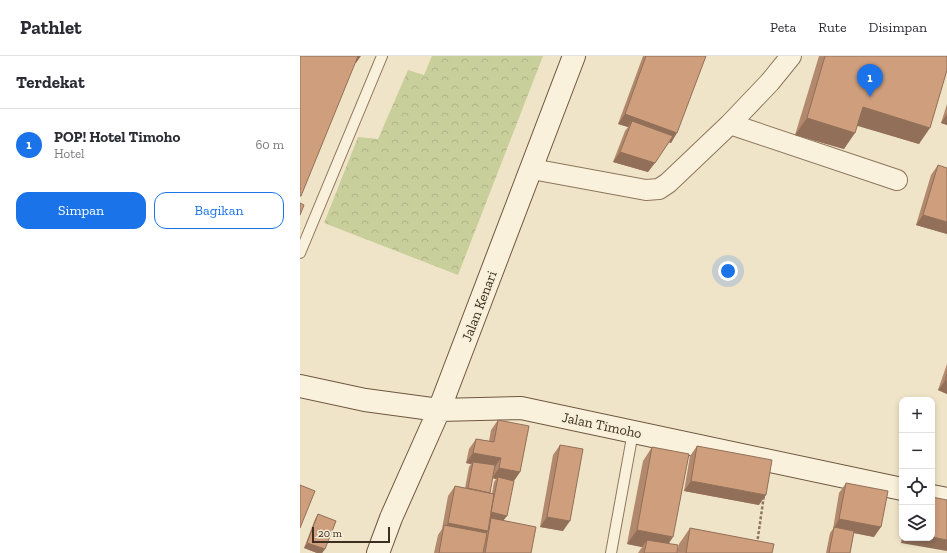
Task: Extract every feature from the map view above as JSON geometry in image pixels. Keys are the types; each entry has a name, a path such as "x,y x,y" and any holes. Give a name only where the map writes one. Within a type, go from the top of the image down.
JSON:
{"main road":[{"name":"Jalan Kenari","path":"378,553 391,518 439,410 574,56"},
{"name":"Jalan Timoho","path":"300,386 365,400 439,410 521,408 899,488"},
{"path":"935,497 947,499"}],"street":[{"path":"532,169 646,190 659,189 668,183 730,124 770,82 791,56"},
{"path":"730,124 897,180"}],"lane":[{"path":"300,253 382,56"},
{"path":"611,553 633,432"}],"path":[{"path":"756,545 770,461"}],"green space":[{"path":"432,56 543,56 458,275 324,223 358,137 378,139 408,70 424,75"}],"building":[{"path":"300,56 358,56 301,196 300,196"},
{"path":"646,56 706,56 677,133 625,114"},
{"path":"825,56 947,56 947,70 930,128 863,107 855,133 807,118"},
{"path":"632,121 673,136 655,163 620,152"},
{"path":"938,165 947,168 947,222 923,215"},
{"path":"300,203 304,205 300,215"},
{"path":"498,420 529,426 520,472 499,468 501,458 473,453 476,439 494,442"},
{"path":"560,445 583,449 570,521 547,517"},
{"path":"697,446 772,460 766,495 691,481"},
{"path":"652,447 689,454 673,537 637,530"},
{"path":"473,462 495,465 490,493 468,488"},
{"path":"498,477 514,481 507,516 491,512"},
{"path":"846,483 888,491 881,527 839,519"},
{"path":"300,485 315,491 300,528"},
{"path":"455,486 494,494 488,531 448,523"},
{"path":"935,498 947,500 947,540 935,538"},
{"path":"318,514 336,521 325,549 307,543"},
{"path":"491,518 536,527 531,553 485,553"},
{"path":"444,525 487,533 483,553 439,553"},
{"path":"834,527 854,531 850,553 829,553"},
{"path":"690,528 774,544 772,553 686,553"},
{"path":"647,540 678,545 677,553 644,553"}],"place":[{"name":"POP! Hotel Timoho","path":"870,97"}]}
